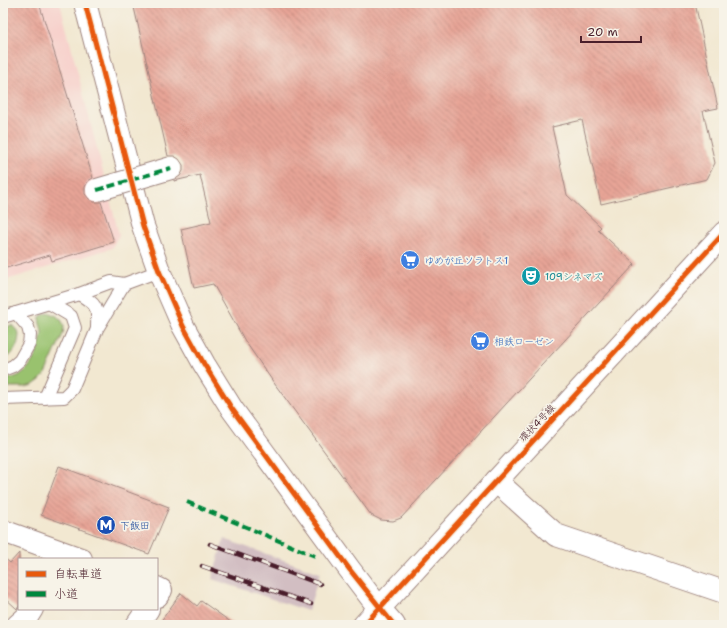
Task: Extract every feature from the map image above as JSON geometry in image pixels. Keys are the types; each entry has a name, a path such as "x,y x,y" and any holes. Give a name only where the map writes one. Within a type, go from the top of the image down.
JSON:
{"street":[{"path":"85,3 143,226 159,272 183,326 204,364 232,409 350,570 394,625"},
{"path":"97,190 171,168"},
{"name":"環状4号線","path":"364,625 724,233"},
{"path":"496,481 556,535 724,592"},
{"path":"3,531 72,557"},
{"path":"18,625 27,617 31,610"},
{"path":"137,625 147,610"}],"lane":[{"path":"3,317 78,294 111,282 124,284 159,272"},
{"path":"3,399 64,397 72,389 97,329 124,284"},
{"path":"78,294 90,301 97,310 97,329"},
{"path":"45,398 75,328 70,316 49,303"},
{"path":"3,370 13,366 20,360 29,344 30,335 28,327 16,313"}],"shaded area":[{"path":"3,3 60,3 119,235 112,248 3,281"},
{"path":"224,539 320,573 308,611 212,579"}],"green space":[{"path":"50,313 57,316 62,321 64,327 63,334 45,374 33,385 25,387 3,387 3,379 13,378 19,375 25,371 33,361 38,349 42,332 39,321 40,317"},
{"path":"12,325 19,333 18,342 13,352 3,360 3,328"}],"building":[{"path":"3,3 39,3 93,178 88,181 85,187 85,194 94,202 101,202 114,242 52,261 50,255 3,269"},
{"name":"ゆめが丘ソラトス1","path":"133,3 695,3 718,108 703,111 715,163 707,179 601,204 582,120 552,127 567,195 601,227 598,230 635,264 401,518 393,521 381,520 371,515 274,383 245,341 213,284 194,288 181,229 211,222 200,175 174,181 183,171 183,165 179,159 174,156 168,156"},
{"path":"59,466 169,507 149,554 41,515"},
{"path":"19,553 17,609 3,596 3,557 10,563"},
{"path":"181,593 197,606 201,601 235,625 158,625"}],"railway":[{"path":"210,544 320,584"},
{"path":"202,566 311,604"}],"marked path":[{"path":"97,190 171,168"},
{"path":"187,502 315,556"}],"cycle path":[{"path":"85,3 143,226 159,271 183,326 204,364 232,409 350,570 394,625"},
{"path":"364,625 724,233"}],"place":[{"name":"ゆめが丘ソラトス1","path":"410,260"},
{"name":"109シネマズ","path":"531,276"},
{"name":"相鉄ローゼン","path":"480,341"},
{"name":"下飯田","path":"106,525"}]}
